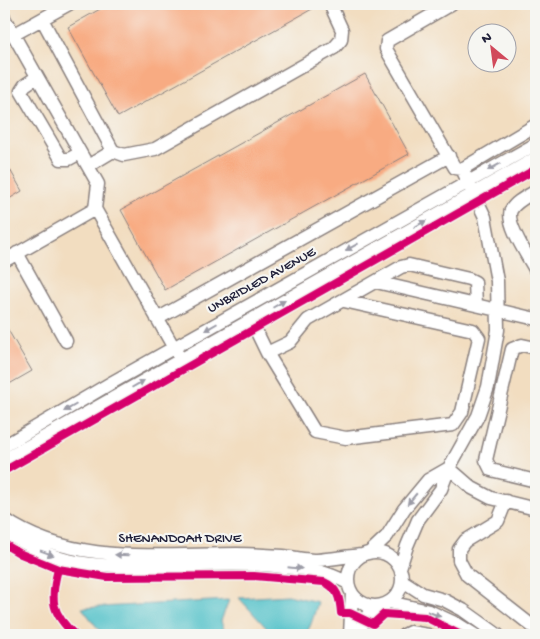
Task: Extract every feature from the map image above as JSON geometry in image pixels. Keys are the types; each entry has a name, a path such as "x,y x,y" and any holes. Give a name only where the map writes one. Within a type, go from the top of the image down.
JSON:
{"street":[{"path":"13,35 69,4"},
{"path":"42,19 113,151 124,155 155,149 334,48 342,40 342,30 330,4"},
{"path":"451,4 387,41 386,49 455,168 462,169 536,125"},
{"path":"4,18 98,184 96,209 181,360"},
{"path":"37,77 25,85 21,91 61,159 69,159 80,153"},
{"name":"UNBRIDLED AVENUE","path":"4,460 252,320 471,188 536,144"},
{"path":"88,166 113,151"},
{"path":"157,319 449,156"},
{"name":"UNBRIDLED AVENUE","path":"4,446 174,348 471,188 536,158"},
{"path":"400,568 418,520 441,489 449,468 478,416 488,387 498,330 497,281 485,217 462,169"},
{"path":"536,191 519,201 510,211 510,223 536,271"},
{"path":"4,261 96,209"},
{"path":"17,253 66,341"},
{"path":"267,353 290,342 308,320 401,267 409,265 475,282 476,305"},
{"path":"376,282 536,319"},
{"path":"252,320 267,353 315,432 346,438 453,425 462,412 475,358 479,338 473,330 344,300"},
{"path":"536,348 522,344 512,349 494,419 486,460 491,470 536,481"},
{"path":"475,358 508,367"},
{"path":"462,412 494,419"},
{"path":"449,468 472,488 490,498 536,508"},
{"path":"350,635 350,588 348,575 351,567 356,560 366,554 386,536 404,509 428,480 449,468"},
{"path":"506,502 498,521 465,541 459,549 459,560 466,575 536,629"},
{"name":"SHENANDOAH DRIVE","path":"4,518 26,531 57,544 78,550 111,554 248,555 317,560 366,554"},
{"name":"SHENANDOAH DRIVE","path":"4,531 26,544 77,562 113,566 268,565 316,570 332,574 350,588"},
{"path":"407,546 407,568 412,581 423,594"},
{"path":"359,635 366,616 373,609 396,597 401,590 403,581 400,568 393,558 377,552 366,554"},
{"path":"403,581 423,594 444,600 463,610 498,635"},
{"path":"350,588 364,604 384,604 429,611 460,625 475,635"},
{"path":"404,635 410,632 428,635"}],"water":[{"path":"288,595 318,602 309,629 306,632 295,635 273,635 239,598"},
{"path":"229,600 221,621 226,635 103,635 82,608"}],"building":[{"path":"109,4 321,4 118,117 68,27"},
{"path":"365,74 409,154 165,290 121,210"},
{"path":"4,159 22,191 4,202"},
{"path":"4,323 32,371 4,387"}],"cycle path":[{"path":"4,471 536,169"},
{"path":"4,544 21,554 58,569 107,577 254,576 324,582 329,584 337,594 341,613 350,613 373,624 384,614 425,617 461,635"},
{"path":"58,569 54,589 54,605 61,620 75,635"}]}
